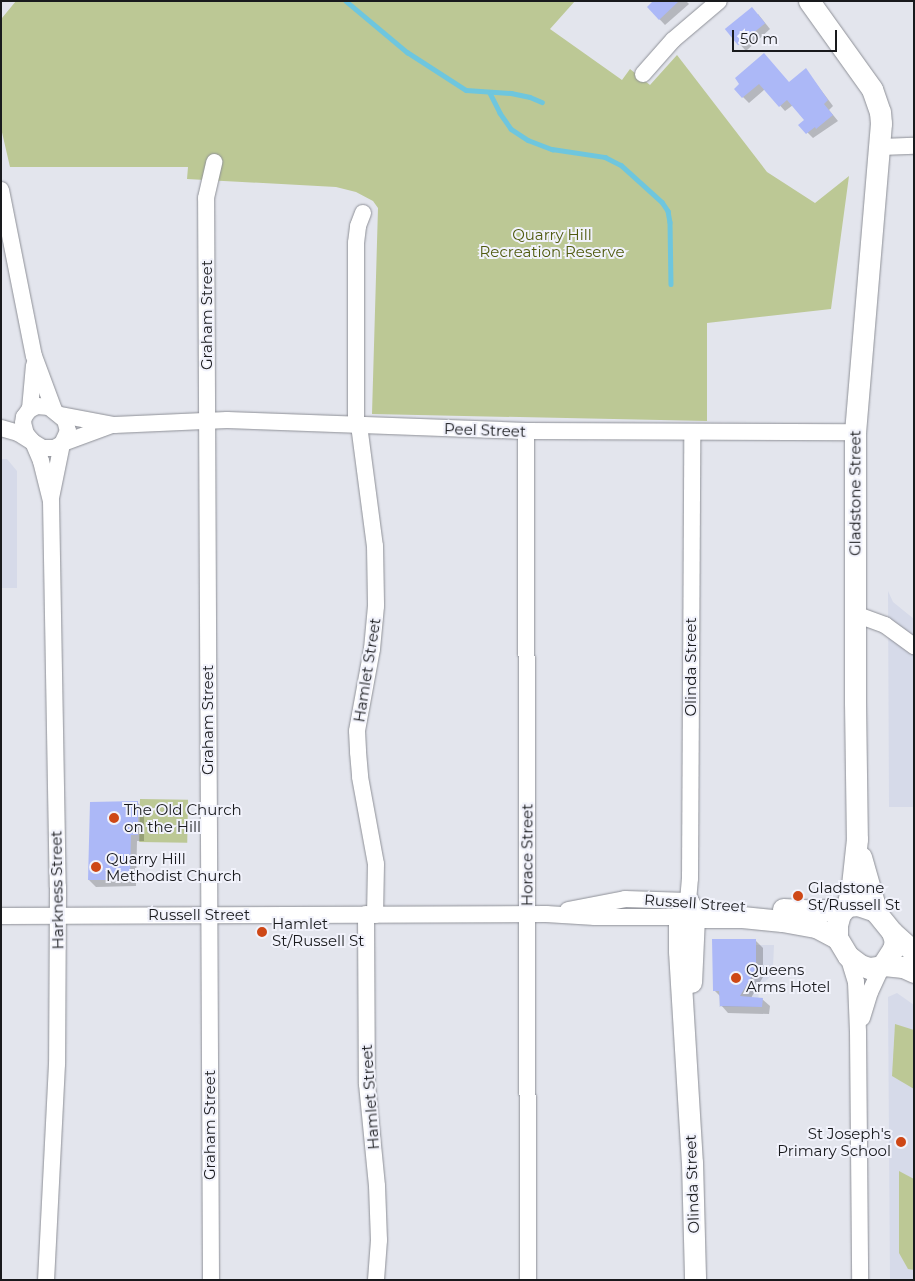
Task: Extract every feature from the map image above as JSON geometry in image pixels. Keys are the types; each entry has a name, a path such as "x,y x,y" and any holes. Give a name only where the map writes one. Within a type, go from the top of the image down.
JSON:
{"main road":[{"name":"Gladstone Street","path":"809,1 872,89 880,112 881,147 855,432 857,840 852,885 846,907"},
{"name":"Gladstone Street","path":"857,840 868,886 877,913"},
{"name":"Russell Street","path":"687,912 846,907"},
{"path":"914,952 892,932 877,913 866,907 846,907 838,919 837,938 848,956 864,966 903,967 914,972"},
{"name":"Russell Street","path":"687,912 782,920 816,928 837,938"},
{"name":"Olinda Street","path":"687,912 694,953 686,1032 695,1280"},
{"path":"883,966 893,949 895,941 892,932"},
{"name":"Olinda Street","path":"682,1280 682,1205 687,1089"}],"street":[{"path":"643,74 673,40 719,1"},
{"path":"881,147 914,146"},
{"name":"Graham Street","path":"211,1280 206,198 214,162"},
{"path":"1,190 34,356 68,431 63,444 49,449 18,433 1,428"},
{"name":"Hamlet Street","path":"362,212 356,243 358,425 375,546 376,606 372,649 360,708 358,745 360,777 376,864 371,914 367,1084 377,1186 379,1240 376,1280"},
{"path":"32,441 26,434 23,423 30,410 34,356"},
{"path":"1,420 43,406 58,412"},
{"name":"Peel Street","path":"58,412 114,425 208,420 526,431 855,432"},
{"name":"Peel Street","path":"63,444 114,425"},
{"name":"Horace Street","path":"526,431 528,1280"},
{"name":"Olinda Street","path":"687,912 690,878 692,432"},
{"name":"Harkness Street","path":"32,441 41,461 51,500"},
{"name":"Harkness Street","path":"46,1280 57,1064 58,916 51,500 63,444"},
{"path":"855,614 886,625 914,646"},
{"name":"Russell Street","path":"1,916 546,914 595,917 687,912"},
{"path":"848,956 856,982 858,1032 860,1280"},
{"path":"858,1032 866,1003 883,966"}],"shaded area":[{"path":"1,459 7,459 17,471 17,588 1,588"},
{"path":"888,591 893,602 914,619 914,807 889,807"},
{"name":"Queens Arms Hotel","path":"719,945 774,945 773,967 769,978 759,987 758,1007 719,1007"},
{"name":"St Joseph's Primary School","path":"897,993 914,1005 914,1280 890,1280 888,997"}],"green space":[{"name":"Quarry Hill Recreation Reserve","path":"16,1 575,1 550,29 622,80 630,69 650,85 677,55 767,172 815,203 849,176 831,309 707,323 707,421 372,414 378,208 373,201 356,192 336,187 187,179 188,167 10,167 1,128 1,30 2,18"},
{"path":"140,799 188,800 187,843 139,842"},
{"path":"895,1024 914,1030 914,1089 892,1076"},
{"path":"899,1171 914,1179 914,1270 908,1269 899,1253"}],"building":[{"path":"653,1 679,1 659,20 647,7"},
{"path":"752,7 765,23 738,45 725,29"},
{"path":"764,53 789,82 806,68 828,100 824,104 833,115 816,129 815,127 806,134 798,125 804,120 787,100 779,107 759,84 742,98 734,89 739,84 735,78"},
{"path":"138,801 138,835 131,835 130,880 88,880 90,802"},
{"name":"Queens Arms Hotel","path":"712,939 756,939 756,969 740,996 763,998 762,1007 720,1006 719,991 713,991"}],"waterway":[{"path":"346,1 407,52 466,90 511,93 542,102"},
{"path":"490,93 511,129 528,140 552,149 605,157 621,165 662,202 668,211 670,222 671,284"}],"place":[{"name":"The Old Church on the Hill","path":"114,818"},
{"name":"Quarry Hill Methodist Church","path":"96,867"},
{"name":"Gladstone St/Russell St","path":"798,896"},
{"name":"Hamlet St/Russell St","path":"262,932"},
{"name":"Queens Arms Hotel","path":"736,978"},
{"name":"St Joseph's Primary School","path":"901,1142"}]}
